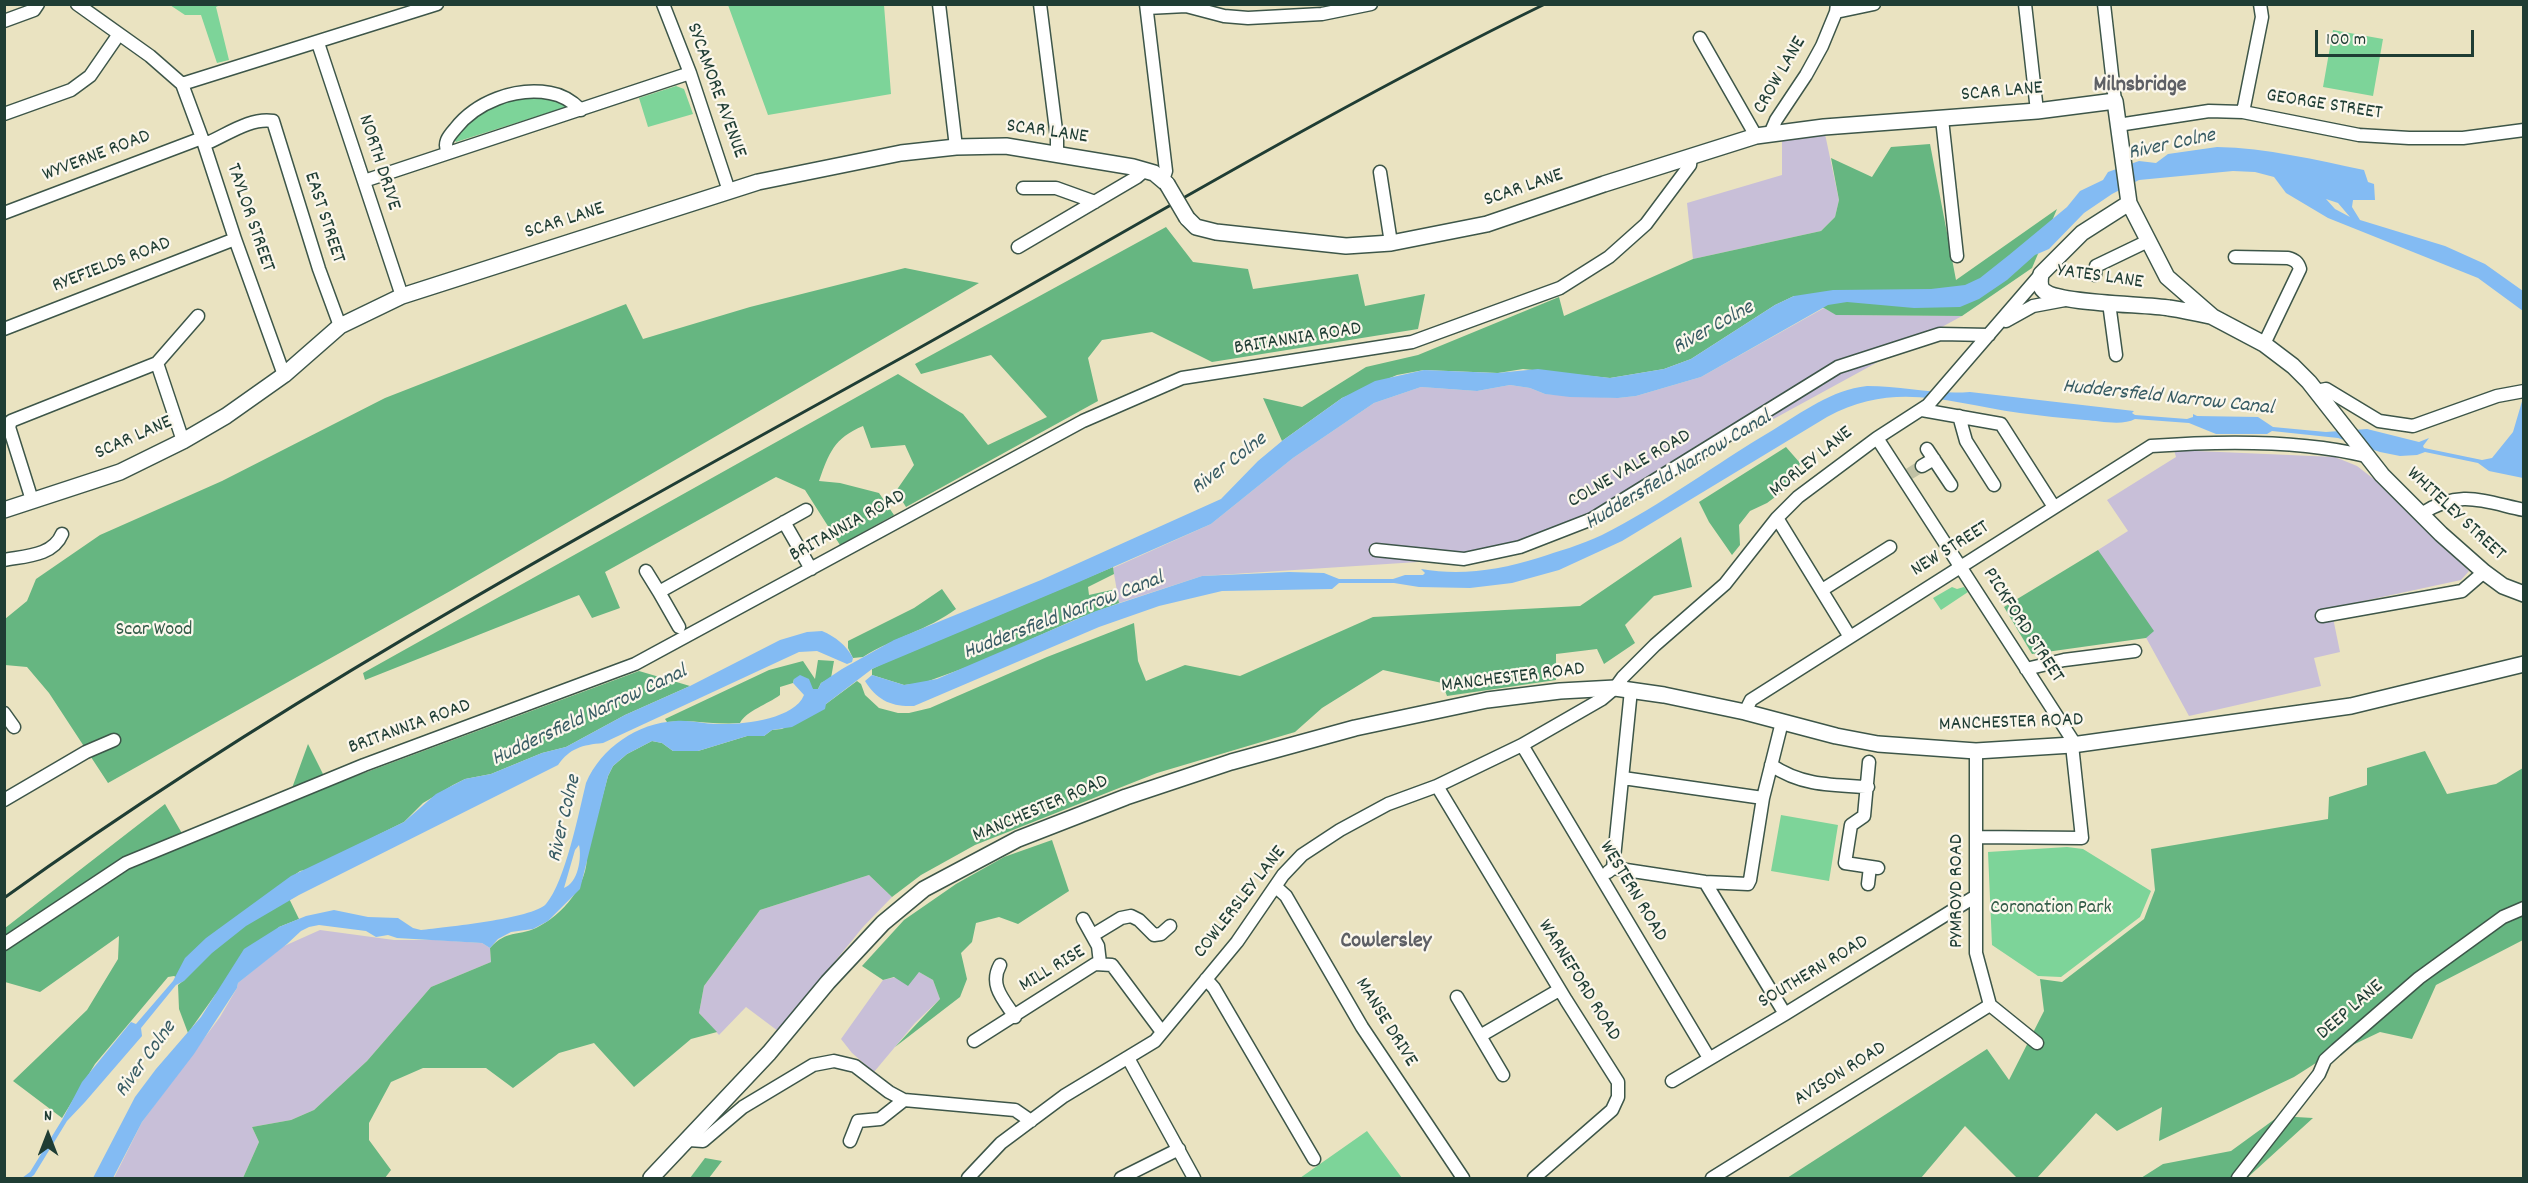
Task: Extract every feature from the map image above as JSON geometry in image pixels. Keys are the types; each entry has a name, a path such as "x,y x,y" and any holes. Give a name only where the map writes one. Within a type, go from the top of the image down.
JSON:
{"main road":[{"name":"SCAR LANE","path":"4,510 120,472 183,441 226,416 284,375 340,326 402,296 729,191 825,167 901,153 956,147 1006,146 1145,170 1165,182 1187,218 1196,227 1205,230 1346,246 1390,243 1487,224 1604,184 1763,135 1824,127 2037,111 2115,100"},
{"path":"2115,100 2129,200 2167,277 2171,298 2170,308"},
{"name":"MORLEY LANE","path":"2040,274 2082,234 2129,200"},
{"name":"YATES LANE","path":"2040,274 2043,291 2051,295 2170,308 2213,317"},
{"path":"2167,277 2213,317"},
{"name":"WHITELEY STREET","path":"2213,317 2264,344 2293,366 2316,391 2366,456 2421,514 2484,572 2503,586 2523,594"},
{"name":"MANCHESTER ROAD","path":"651,1179 769,1053 828,982 905,902 966,865 1018,839 1126,797 1231,762 1355,728 1487,700 1560,691 1615,688 1664,695 1745,712 1878,744 1976,751 2074,745 2351,706 2523,664"}],"street":[{"path":"4,21 34,10 38,4"},
{"path":"77,4 178,80 318,42 437,4"},
{"name":"SYCAMORE AVENUE","path":"663,4 690,73 729,191"},
{"path":"939,4 956,147"},
{"path":"1040,4 1057,138 1057,154"},
{"path":"1165,182 1165,160 1146,6 1186,6 1224,16 1248,18 1322,14 1371,4"},
{"path":"1837,8 1874,4"},
{"path":"2025,4 2037,111"},
{"path":"2104,4 2115,100"},
{"path":"2243,112 2262,17 2260,4"},
{"name":"CROW LANE","path":"1763,135 1776,120 1806,75 1837,8"},
{"path":"4,114 71,90 90,76 119,34"},
{"path":"1700,38 1763,135"},
{"name":"NORTH DRIVE","path":"318,42 402,296"},
{"path":"364,182 690,73"},
{"name":"TAYLOR STREET","path":"178,80 203,141 234,239 284,375"},
{"path":"448,153 445,147 446,140 467,115 504,96 520,93 549,93 563,96 581,110"},
{"name":"GEORGE STREET","path":"2118,125 2209,111 2243,112 2359,135 2463,138 2523,130"},
{"path":"1942,119 1957,256"},
{"name":"WYVERNE ROAD","path":"4,213 242,127 264,120 273,121"},
{"name":"EAST STREET","path":"273,121 319,269 340,326"},
{"name":"BRITANNIA ROAD","path":"4,944 126,863 364,765 635,664 1083,421 1182,378 1412,342 1560,288 1609,257 1646,224 1690,165 1691,157"},
{"path":"1018,247 1137,177 1145,170"},
{"path":"1380,172 1390,243"},
{"path":"1023,188 1056,188 1095,202"},
{"name":"RYEFIELDS ROAD","path":"4,329 234,239"},
{"path":"2095,275 2096,266 2148,241"},
{"path":"2235,257 2288,258 2299,264 2300,268 2264,344"},
{"name":"MORLEY LANE","path":"1615,688 1623,676 1655,645 1725,584 1777,518 1798,497 1877,438 1925,407 1944,388 2040,274"},
{"name":"MORLEY LANE","path":"1991,332 2013,316 2033,306 2074,299"},
{"path":"2109,303 2115,355"},
{"path":"32,500 9,427 11,421 157,363 198,316"},
{"name":"COLNE VALE ROAD","path":"1376,550 1464,559 1520,547 1592,519 1838,367 1940,334 1991,332"},
{"path":"157,363 183,441"},
{"path":"2316,391 2326,389 2379,421 2413,426 2498,396 2523,391"},
{"path":"1925,407 2001,424 2054,507"},
{"path":"1959,416 1966,441 1994,485"},
{"name":"PICKFORD STREET","path":"1877,438 1906,476 1960,567 2074,745"},
{"name":"NEW STREET","path":"1745,712 1751,700 2151,446 2190,443 2337,449 2366,456"},
{"path":"1922,466 1931,454 1951,485"},
{"path":"2421,514 2435,505 2452,499 2470,499 2523,510"},
{"path":"659,592 806,510"},
{"path":"1777,518 1850,637"},
{"path":"784,522 811,569"},
{"path":"4,560 44,552 58,543 62,534"},
{"path":"1821,590 1890,547"},
{"path":"646,571 678,627"},
{"path":"2322,616 2462,591 2484,572"},
{"path":"2026,669 2064,660 2135,651"},
{"name":"COWLERSLEY LANE","path":"972,1177 1001,1143 1064,1096 1155,1041 1237,942 1283,876 1302,855 1340,830 1388,804 1437,786 1522,745 1602,699 1615,688"},
{"path":"1600,878 1613,867 1631,690"},
{"path":"4,713 14,727"},
{"path":"1613,867 1745,886 1750,880 1763,798 1782,722"},
{"path":"4,800 86,752 114,740"},
{"name":"WESTERN ROAD","path":"1522,745 1709,1058"},
{"path":"1977,837 2082,838 2074,745"},
{"name":"PYMROYD ROAD","path":"1976,751 1976,953 1990,1005"},
{"path":"1868,884 1874,867 1845,863 1851,825 1864,816 1869,762"},
{"path":"1771,765 1789,777 1815,784 1868,787"},
{"path":"1623,778 1763,798"},
{"name":"WARNEFORD ROAD","path":"1437,786 1618,1082 1618,1097 1612,1110 1534,1179"},
{"path":"1706,882 1785,1014"},
{"name":"MANSE DRIVE","path":"1276,887 1286,896 1362,1027 1463,1179"},
{"name":"SOUTHERN ROAD","path":"1672,1081 1976,896"},
{"name":"DEEP LANE","path":"2238,1179 2319,1074 2325,1060 2419,978 2503,917 2523,908"},
{"path":"1094,935 1121,918 1131,916 1139,920 1154,935 1161,934 1170,926"},
{"path":"1083,919 1094,935 1100,963"},
{"name":"MILL RISE","path":"974,1041 1100,963 1112,965 1162,1032"},
{"path":"1000,965 995,974 997,990 1015,1017"},
{"path":"1206,979 1214,988 1314,1158"},
{"path":"1480,1036 1560,990"},
{"path":"1457,998 1503,1075"},
{"path":"1990,1005 2037,1043"},
{"name":"AVISON ROAD","path":"1712,1179 1990,1005"},
{"path":"1128,1059 1194,1179"},
{"path":"689,1140 703,1141 743,1107 813,1065 834,1061 855,1066 889,1092 904,1100 1015,1110 1031,1121"},
{"path":"850,1141 858,1121 870,1118 880,1119 904,1100"},
{"path":"1121,1179 1179,1149"}],"shaded area":[{"path":"1825,134 1839,200 1835,217 1821,231 1693,259 1687,203 1782,175 1782,138"},
{"path":"1824,308 1837,315 1962,316 1596,516 1464,559 1202,576 1119,603 1113,568 1211,524 1293,458 1374,403 1421,387 1477,391 1510,385 1530,388 1545,394 1618,398 1636,396 1701,377"},
{"path":"2174,450 2335,457 2357,466 2375,480 2469,571 2461,580 2331,608 2340,652 2314,658 2321,686 2189,716 2098,550 2128,531 2107,500 2176,457"},
{"path":"869,875 892,897 863,927 778,1031 746,1007 719,1035 699,1013 704,986 760,910"},
{"path":"320,930 394,940 482,943 490,948 491,962 431,987 367,1061 314,1110 291,1120 252,1127 259,1142 243,1178 114,1178 142,1122 220,1017 238,983 282,947"},
{"path":"919,972 933,980 940,999 915,1023 874,1072 852,1053 841,1039 883,980"}],"green space":[{"path":"170,5 220,5 216,7 229,60 217,63 201,15 185,15"},
{"path":"728,5 884,5 891,94 768,115"},
{"path":"2333,30 2383,39 2373,96 2323,87"},
{"path":"676,86 684,89 693,114 648,127 639,98"},
{"path":"549,96 567,103 566,107 456,142 453,138 464,121 509,98"},
{"path":"1930,144 1956,280 2057,209 2032,268 1962,316 1836,315 1794,296 1775,305 1691,359 1664,369 1610,378 1523,369 1498,373 1424,370 1397,375 1342,398 1282,441 1263,398 1302,407 1366,367 1418,355 1559,297 1564,316 1693,259 1821,231 1835,217 1839,200 1831,158 1872,177 1891,147"},
{"path":"1166,227 1193,262 1248,269 1253,289 1358,274 1365,306 1425,294 1418,329 1212,362 1152,332 1102,340 1088,358 1098,401 906,507 896,491 914,465 905,445 871,448 863,426 845,436 830,454 819,481 840,483 879,493 894,515 840,545 805,490 776,477 605,572 620,608 592,618 579,595 365,680 363,673 898,374 963,414 988,445 1047,417 991,355 921,374 915,364"},
{"name":"Scar Wood","path":"905,268 979,283 452,590 108,783 49,693 27,667 5,665 5,619 27,601 36,579 100,535 222,481 385,398 626,304 643,339 750,307"},
{"path":"1786,447 1800,463 1797,475 1786,489 1767,503 1750,511 1739,525 1740,545 1732,555 1709,522 1699,502"},
{"path":"1681,537 1692,587 1654,596 1625,625 1635,643 1604,664 1597,649 1556,654 1556,680 1447,696 1442,683 1383,670 1322,708 1295,732 1157,773 975,845 921,875 892,897 869,875 760,910 704,986 699,1013 717,1032 691,1039 634,1087 594,1043 559,1053 513,1088 486,1068 423,1068 391,1082 369,1123 369,1140 391,1170 385,1178 243,1178 259,1142 252,1127 291,1120 314,1110 367,1061 431,987 491,962 490,948 496,942 507,936 536,928 564,907 572,898 583,877 608,776 613,766 627,754 652,741 662,743 673,751 698,751 747,736 764,736 772,730 782,729 826,704 857,681 861,684 865,695 879,708 898,713 909,713 930,708 1047,657 1134,623 1138,661 1146,681 1185,665 1240,676 1373,617 1580,606"},
{"path":"2098,550 2154,631 2146,638 2032,654 2004,607"},
{"path":"1113,567 1114,574 1088,587 1089,595 1116,589 1119,603 1074,620 978,663 923,683 904,685 872,675 872,669 882,664"},
{"path":"1952,587 1957,589 1964,587 1968,592 1941,610 1933,598"},
{"path":"942,589 956,609 934,623 863,657 853,658 848,648 848,641 914,608"},
{"path":"818,660 834,661 831,678 821,683 818,689 813,689 794,679 793,683 780,687 780,695 752,711 740,723 667,722 665,719 769,670 803,661 815,679"},
{"path":"639,671 690,686 625,715 566,747 542,753 491,774 465,779 423,803 404,822 309,869 300,871 282,884 299,919 279,927 215,995 188,1033 179,1009 178,985 183,981 174,976 168,977 95,1064 62,1118 13,1081 87,1010 118,959 119,936 40,992 5,982 5,928 165,804 187,842 287,802 308,744 329,786"},
{"path":"2425,751 2447,794 2496,784 2523,768 2523,940 2436,985 2412,1039 2380,1032 2319,1061 2294,1077 2159,1141 2162,1107 2117,1131 2096,1113 2037,1178 2017,1178 1965,1126 1921,1178 1787,1178 1987,1049 2009,1080 2044,1011 2040,979 2062,982 2144,919 2155,890 2151,849 2328,819 2329,797 2367,785 2367,768"},
{"path":"1781,815 1838,825 1829,881 1771,871"},
{"path":"1052,840 1069,891 1018,924 999,917 976,923 972,942 961,953 967,979 960,997 895,1047 940,999 933,980 919,972 908,986 894,977 883,980 862,966 904,920 956,884 1004,857"},
{"name":"Coronation Park","path":"2067,847 2083,849 2151,891 2140,917 2061,977 2038,976 1992,945 1988,852"},
{"path":"2279,1116 2313,1118 2247,1178 2141,1178 2163,1164 2231,1151"},
{"path":"1367,1131 1402,1178 1300,1178"},
{"path":"705,1158 722,1161 709,1178 690,1178"}],"water":[{"path":"2217,147 2236,148 2291,155 2364,170 2368,182 2374,184 2375,200 2353,200 2352,207 2360,220 2445,246 2485,264 2523,291 2523,311 2478,278 2328,218 2286,193 2274,177 2255,172 2233,171 2139,180 2112,194 2084,213 2049,249 2035,255 2007,280 1979,299 1960,307 1914,308 1847,302 1828,305 1701,377 1636,396 1570,397 1545,394 1530,388 1510,385 1477,391 1421,387 1374,403 1293,458 1211,524 872,669 826,704 825,709 792,727 772,730 764,736 747,736 698,751 673,751 662,743 652,741 627,754 613,766 608,776 580,889 548,921 533,929 511,932 498,939 490,948 482,943 397,938 388,935 376,937 366,931 319,925 301,931 238,983 194,1054 142,1122 113,1178 93,1178 135,1097 201,1017 244,949 279,927 306,916 334,910 368,917 398,918 413,928 421,930 487,922 538,909 546,904 559,880 586,783 593,770 611,749 634,732 676,721 717,724 752,722 789,710 804,695 793,683 794,679 800,675 809,679 813,689 818,689 821,683 842,669 894,640 1041,580 1221,499 1258,461 1282,441 1342,398 1375,381 1424,370 1497,373 1538,369 1610,378 1664,369 1691,359 1775,305 1794,296 1833,290 1931,289 1965,285 1980,278 2067,207 2080,191 2103,180 2108,172 2139,161 2156,163 2168,154","holes":["2326,199 2338,203 2350,217 2335,209","579,845 580,856 576,876 564,888 575,850"]},
{"path":"1867,386 1970,392 2134,411 2132,413 2135,415 2187,419 2193,417 2193,414 2197,416 2258,417 2273,427 2326,432 2367,429 2419,442 2429,438 2424,448 2482,460 2492,458 2513,432 2523,398 2523,478 2489,471 2478,463 2425,452 2400,456 2338,438 2272,431 2267,434 2216,434 2189,423 2135,419 2118,423 2104,422 2020,413 1922,397 1876,399 1827,417 1622,541 1559,570 1512,583 1470,588 1419,587 1394,583 1339,583 1332,589 1222,591 1159,606 1099,627 914,706 885,701 874,693 865,681 872,675 904,685 937,679 1096,611 1202,576 1289,572 1324,573 1339,579 1393,579 1405,575 1423,575 1425,573 1421,569 1451,572 1480,571 1538,558 1602,535 1646,511 1818,403 1841,392"},
{"path":"822,631 844,645 853,658 852,662 847,664 817,651 799,652 603,743 577,748 558,765 299,895 246,926 212,953 184,981 176,985 141,1028 142,1036 67,1121 34,1175 30,1178 22,1178 30,1172 82,1082 131,1022 136,1024 173,981 185,958 206,938 291,876 404,822 436,794 465,779 491,774 542,753 566,747 625,715 690,686 780,640 807,632"}],"tunnel":[{"path":"1909,474 1922,466"}],"railway":[{"path":"4,898 219,752 441,617 1298,134 1545,4"}],"district":[{"name":"Milnsbridge","path":"2140,87"},
{"name":"Cowlersley","path":"1386,943"}],"water label":[{"name":"River Colne","path":"2172,146"},
{"name":"River Colne","path":"1714,329"},
{"name":"Huddersfield Narrow Canal","path":"2168,399"},
{"name":"River Colne","path":"1230,465"},
{"name":"Huddersfield Narrow Canal","path":"1679,472"},
{"name":"Huddersfield Narrow Canal","path":"1064,617"},
{"name":"Huddersfield Narrow Canal","path":"590,717"},
{"name":"River Colne","path":"566,819"},
{"name":"River Colne","path":"147,1060"}]}
